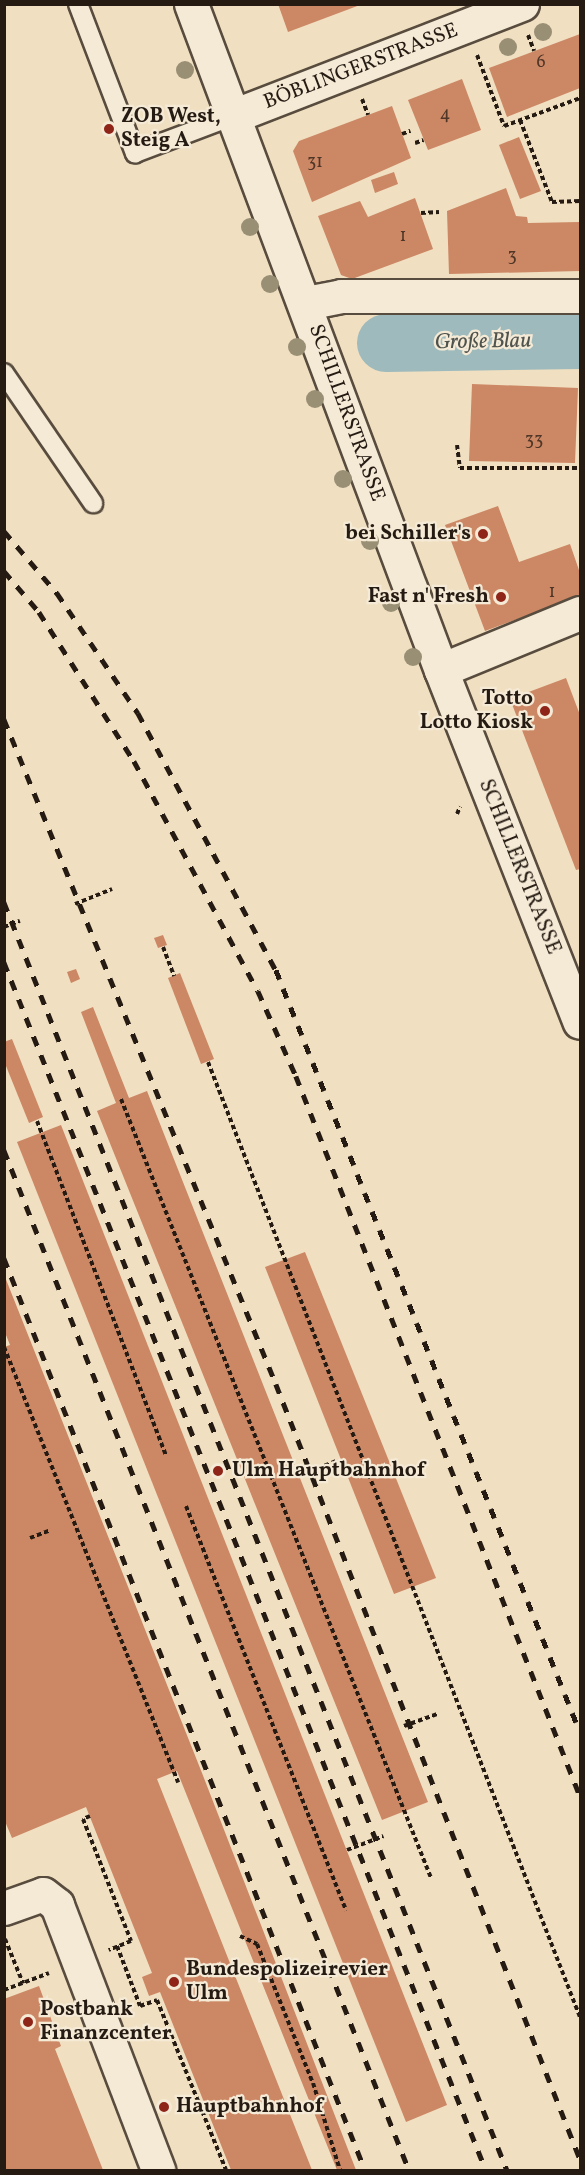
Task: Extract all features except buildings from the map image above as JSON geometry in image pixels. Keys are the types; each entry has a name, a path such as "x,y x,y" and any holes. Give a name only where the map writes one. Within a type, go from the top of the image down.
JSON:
{"street":[{"name":"SCHILLERSTRASSE","path":"191,4 306,303 441,670 580,1022"},
{"name":"BÖBLINGERSTRASSE","path":"233,116 522,4"},
{"path":"306,303 341,296 580,296"},
{"path":"441,670 580,613"},
{"path":"4,1908 48,1895 78,1962 158,2170"}],"lane":[{"path":"78,4 135,153 233,116"},
{"path":"4,373 93,503"}],"path":[{"path":"466,26 504,126 580,98"},
{"path":"365,106 368,115"},
{"path":"520,120 552,202 580,201"},
{"path":"402,134 410,131"},
{"path":"415,143 424,140"},
{"path":"421,213 439,212"},
{"path":"457,445 460,468 580,468"},
{"path":"75,904 112,889"},
{"path":"4,927 21,921"},
{"path":"163,947 174,976"},
{"path":"208,1062 580,2017"},
{"path":"121,1099 432,1878"},
{"path":"37,1121 166,1456"},
{"path":"4,1328 4,1333"},
{"path":"4,1347 178,1783"},
{"path":"304,1474 336,1461"},
{"path":"186,1506 346,1911"},
{"path":"30,1538 51,1530"},
{"path":"404,1726 437,1714"},
{"path":"4,1990 131,1941 83,1819 90,1816"},
{"path":"347,1850 383,1836"},
{"path":"240,1936 257,1944 313,2083 340,2170"},
{"path":"4,1938 23,1983"},
{"path":"117,1946 140,2006 157,2000 226,2170"}],"waterway":[{"name":"Große Blau","path":"386,343 580,340"}],"railway":[{"path":"4,531 57,593 138,713 276,970 580,1732"},
{"path":"4,571 39,612 134,761 258,991 296,1076 580,1796"},
{"path":"4,719 276,1384 580,2159"},
{"path":"4,902 507,2170"},
{"path":"4,962 486,2170"},
{"path":"4,1150 409,2170"},
{"path":"4,1258 365,2170"}],"place":[{"name":"ZOB West, Steig A","path":"109,129"},
{"name":"bei Schiller's","path":"483,534"},
{"name":"Fast n' Fresh","path":"501,597"},
{"name":"Totto Lotto Kiosk","path":"545,711"},
{"name":"Ulm Hauptbahnhof","path":"218,1471"},
{"name":"Bundespolizeirevier Ulm","path":"174,1982"},
{"name":"Postbank Finanzcenter","path":"28,2022"},
{"name":"Hauptbahnhof","path":"164,2107"}]}
